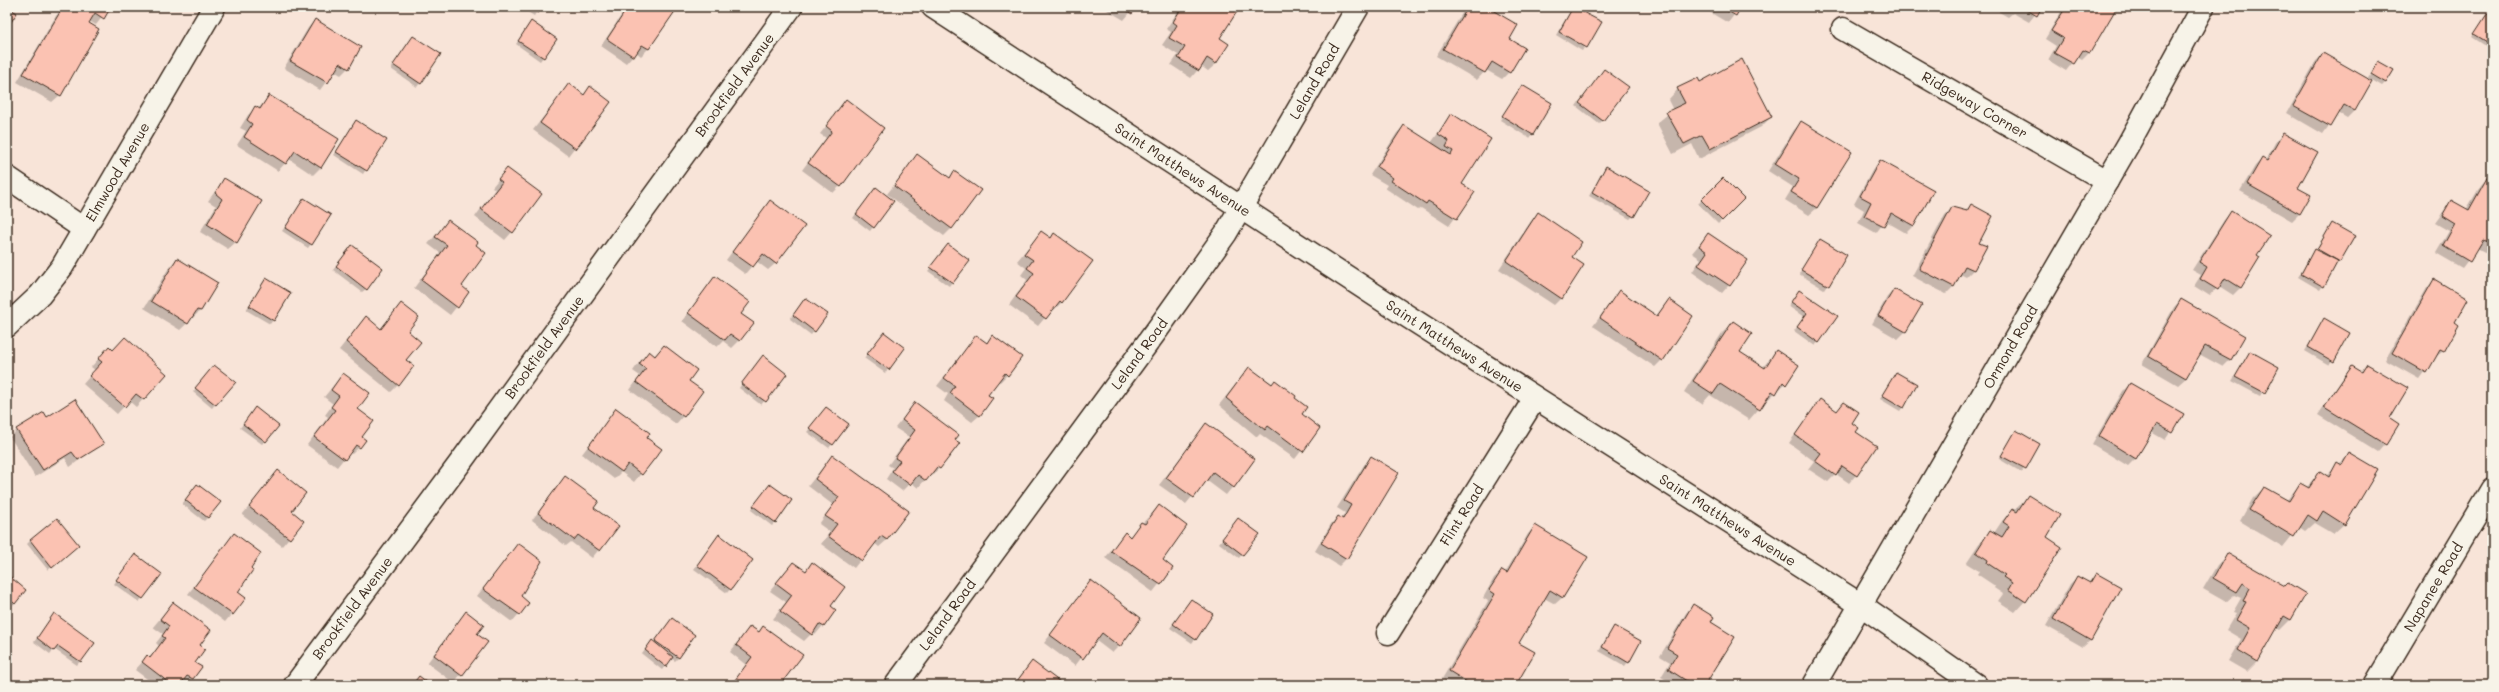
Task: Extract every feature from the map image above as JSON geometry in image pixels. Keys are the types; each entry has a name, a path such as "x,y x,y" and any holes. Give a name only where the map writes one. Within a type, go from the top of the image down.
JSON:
{"street":[{"name":"Elmwood Avenue","path":"7,326 40,295 62,267 214,7"},
{"name":"Brookfield Avenue","path":"295,685 460,463 791,7"},
{"name":"Saint Matthews Avenue","path":"933,7 1535,398 1861,605 1976,685"},
{"name":"Leland Road","path":"896,685 1158,330 1226,233 1358,7"},
{"name":"Ormond Road","path":"1814,685 2107,181 2203,7"},
{"name":"Ridgeway Corner","path":"1843,29 2107,181"},
{"path":"7,177 84,229"},
{"name":"Flint Road","path":"1388,633 1535,398"},
{"name":"Napanee Road","path":"2375,685 2492,489"}],"building":[{"path":"7,7 17,13 7,28"},
{"path":"63,7 70,12 73,7 111,7 104,19 95,13 89,23 99,29 61,96 23,74"},
{"path":"528,7 542,7 538,13"},
{"path":"628,7 678,7 649,49 642,45 634,57 607,39"},
{"path":"1121,7 1136,7 1132,14"},
{"path":"1182,7 1240,7 1220,38 1229,44 1216,64 1207,58 1199,71 1178,58 1185,47 1169,38 1177,25 1173,22"},
{"path":"1468,7 1487,7 1518,25 1510,39 1525,48 1510,73 1492,62 1485,73 1443,49"},
{"path":"1573,7 1602,22 1587,48 1559,32"},
{"path":"1721,7 1741,7 1736,16"},
{"path":"2022,7 2042,7 2037,16"},
{"path":"2066,7 2117,7 2090,53 2083,50 2074,64 2054,53 2063,38 2051,31"},
{"path":"2487,14 2492,17 2492,45 2474,34"},
{"path":"315,19 361,47 349,69 340,63 328,83 290,61"},
{"path":"531,21 557,39 544,58 518,41"},
{"path":"7,33 11,36 7,43"},
{"path":"413,36 441,54 421,84 393,65"},
{"path":"2323,53 2372,81 2355,111 2344,105 2331,127 2293,106"},
{"path":"1742,59 1772,117 1710,149 1702,135 1684,144 1666,112 1685,103 1677,88 1698,78 1700,82"},
{"path":"2378,61 2394,70 2386,83 2371,74"},
{"path":"1604,69 1629,87 1603,121 1579,103"},
{"path":"569,83 584,95 590,86 611,102 576,149 540,123"},
{"path":"1522,85 1552,103 1533,135 1502,116"},
{"path":"269,95 339,139 321,168 295,151 286,164 244,137 252,124 247,120 255,106 260,109"},
{"path":"846,99 884,128 841,187 808,163 832,131 826,126"},
{"path":"1451,113 1491,139 1462,184 1475,192 1457,219 1428,201 1426,204 1391,181 1393,178 1377,167 1404,125 1451,155 1453,151 1446,147 1449,141 1438,134"},
{"path":"356,120 387,140 367,171 336,152"},
{"path":"1801,121 1852,152 1817,208 1791,192 1799,179 1775,164"},
{"path":"2283,133 2318,152 2298,188 2311,195 2300,214 2247,184 2262,158 2267,161"},
{"path":"917,154 950,178 954,171 981,190 952,229 894,186"},
{"path":"1880,160 1934,190 1914,226 1891,213 1884,226 1864,216 1871,202 1860,196"},
{"path":"1606,166 1649,191 1634,217 1592,192"},
{"path":"507,168 542,194 513,233 481,209 502,182 498,179"},
{"path":"2488,176 2492,179 2492,245 2483,240 2470,262 2443,246 2455,224 2442,216 2451,200 2469,210"},
{"path":"224,178 262,201 237,243 207,224 222,199 215,193"},
{"path":"1723,178 1744,199 1722,221 1701,200"},
{"path":"876,187 894,201 874,228 856,214"},
{"path":"304,198 331,215 312,245 285,228"},
{"path":"770,200 805,226 776,264 763,254 753,267 732,252"},
{"path":"1971,204 1993,216 1979,243 1987,246 1974,270 1965,266 1954,287 1919,269 1952,207 1967,211"},
{"path":"2231,211 2270,236 2257,255 2260,257 2241,288 2225,278 2218,290 2200,279 2207,267 2199,262"},
{"path":"1538,212 1582,242 1572,257 1584,265 1562,299 1506,261"},
{"path":"448,220 478,242 476,245 486,253 462,286 469,292 458,308 421,280 447,245 435,237"},
{"path":"2332,223 2355,236 2340,262 2317,249"},
{"path":"1041,231 1051,238 1054,233 1093,261 1062,303 1060,301 1046,319 1016,297 1034,273 1027,268 1033,260 1024,254"},
{"path":"1708,233 1748,260 1730,286 1698,265 1707,252 1699,246"},
{"path":"1820,239 1847,255 1829,286 1801,270"},
{"path":"948,244 970,261 953,283 930,267"},
{"path":"352,245 383,268 367,290 336,266"},
{"path":"2314,249 2338,261 2324,287 2301,274"},
{"path":"177,258 218,283 201,311 197,310 188,324 151,301"},
{"path":"715,276 750,302 741,314 754,323 740,341 730,334 725,340 688,313"},
{"path":"266,278 291,293 274,321 249,306"},
{"path":"2434,279 2468,299 2455,322 2459,325 2444,352 2440,350 2427,373 2392,353"},
{"path":"1894,289 1922,305 1906,332 1878,316"},
{"path":"1619,290 1657,316 1669,299 1693,316 1663,361 1600,318"},
{"path":"1799,290 1838,316 1819,343 1797,327 1807,313 1791,302"},
{"path":"805,298 828,314 815,332 793,315"},
{"path":"2181,299 2245,336 2231,360 2205,346 2186,378 2148,356"},
{"path":"401,303 419,317 408,331 421,342 406,360 414,366 399,386 346,342 366,316 381,329"},
{"path":"2324,318 2350,333 2334,362 2308,347"},
{"path":"1733,321 1752,334 1740,352 1765,368 1776,350 1799,365 1786,385 1783,382 1776,394 1772,391 1760,410 1720,384 1713,394 1693,381"},
{"path":"884,332 905,348 889,370 867,354"},
{"path":"976,335 987,343 992,335 1022,357 1008,376 1005,373 988,395 993,398 980,416 950,393 955,386 944,378"},
{"path":"125,337 167,374 144,400 136,394 125,407 89,376 102,362 98,359 109,346 113,350"},
{"path":"664,345 697,370 689,381 703,391 684,417 636,382 646,369 639,364 649,351 655,356"},
{"path":"2250,351 2279,367 2265,393 2235,377"},
{"path":"763,355 787,374 766,402 741,384"},
{"path":"2367,364 2408,388 2390,418 2399,424 2386,445 2324,407 2352,366 2362,372"},
{"path":"214,365 236,382 216,405 195,388"},
{"path":"1249,367 1272,384 1275,380 1296,396 1295,398 1307,407 1302,414 1320,428 1303,452 1268,426 1265,430 1226,398"},
{"path":"1896,372 1917,384 1904,408 1882,395"},
{"path":"343,373 370,393 358,409 374,421 362,437 366,440 360,448 356,445 345,460 314,437 335,410 331,407 339,396 331,390"},
{"path":"2130,383 2184,414 2173,433 2157,424 2136,459 2099,436"},
{"path":"75,399 104,444 78,460 72,452 43,470 16,429 44,412 47,417"},
{"path":"1820,399 1837,411 1844,402 1859,412 1852,423 1859,428 1856,432 1877,446 1857,476 1842,466 1836,476 1815,461 1821,453 1795,435"},
{"path":"915,402 959,435 955,440 960,443 940,469 937,467 926,481 918,475 910,485 892,471 900,461 895,458 915,430 902,420"},
{"path":"255,407 279,426 266,442 243,424"},
{"path":"826,407 849,424 833,445 809,428"},
{"path":"616,408 650,433 647,438 662,449 642,475 628,464 622,472 588,447"},
{"path":"1206,423 1255,459 1234,488 1213,472 1194,498 1166,478"},
{"path":"2016,430 2040,444 2026,469 2001,456"},
{"path":"2349,453 2378,470 2345,525 2323,511 2317,521 2308,515 2294,537 2249,510 2264,487 2289,501 2300,483 2309,488 2320,471 2329,477 2337,462 2342,465"},
{"path":"832,455 909,511 887,540 881,536 862,561 828,536 837,524 825,516 839,497 815,479"},
{"path":"1371,456 1399,473 1347,559 1321,543 1338,516 1343,519 1351,505 1344,501"},
{"path":"278,470 306,493 292,511 304,521 290,539 249,507"},
{"path":"565,476 599,501 594,508 619,526 600,551 578,535 574,540 538,513"},
{"path":"197,484 221,502 208,518 185,500"},
{"path":"770,484 792,500 776,523 753,506"},
{"path":"2028,495 2060,515 2047,537 2062,547 2026,602 2008,590 2012,583 2003,577 2005,575 1987,563 1988,560 1976,552 1990,530 2002,537 2009,526 2003,522 2012,509 2017,512"},
{"path":"1159,505 1187,526 1163,560 1173,568 1161,585 1111,551 1125,532 1130,537 1141,522 1145,524"},
{"path":"57,518 79,545 52,568 30,540"},
{"path":"1238,518 1260,534 1243,555 1222,539"},
{"path":"1535,525 1588,557 1563,598 1550,590 1519,643 1535,652 1516,685 1472,685 1449,671 1495,594 1489,590 1502,570 1507,573"},
{"path":"234,533 261,553 251,568 253,570 238,592 246,598 233,615 194,587"},
{"path":"719,534 753,560 731,590 697,565"},
{"path":"518,543 542,561 521,596 529,603 520,615 483,589"},
{"path":"2227,553 2285,586 2288,583 2306,594 2291,620 2284,616 2258,662 2238,650 2250,628 2236,620 2246,602 2243,601 2250,588 2243,583 2237,592 2213,578"},
{"path":"135,554 162,574 143,599 116,580"},
{"path":"793,562 806,571 812,562 845,587 831,606 836,610 824,627 819,624 812,635 780,611 792,595 776,583"},
{"path":"2096,573 2121,587 2091,641 2053,619 2077,576 2090,583"},
{"path":"7,574 26,590 15,604 7,597"},
{"path":"1091,580 1141,618 1120,647 1102,633 1083,659 1050,635"},
{"path":"1191,599 1213,614 1196,640 1173,624"},
{"path":"173,602 211,630 200,645 205,649 195,663 202,667 193,679 187,676 180,685 172,685 142,662 147,655 150,658 165,638 162,636 169,626 160,619"},
{"path":"1693,604 1714,617 1711,622 1735,637 1705,685 1693,685 1668,669 1677,654 1667,648"},
{"path":"466,611 484,625 477,634 488,642 462,676 434,655"},
{"path":"54,613 95,643 81,662 58,646 54,651 37,638"},
{"path":"672,618 695,635 679,658 655,641"},
{"path":"750,626 759,632 763,626 803,655 780,685 742,685 735,680 752,657 736,645"},
{"path":"1614,626 1641,641 1629,663 1602,647"},
{"path":"652,640 673,657 666,667 645,650"},
{"path":"1032,661 1064,685 1014,685"},
{"path":"419,676 431,685 412,685"}]}
